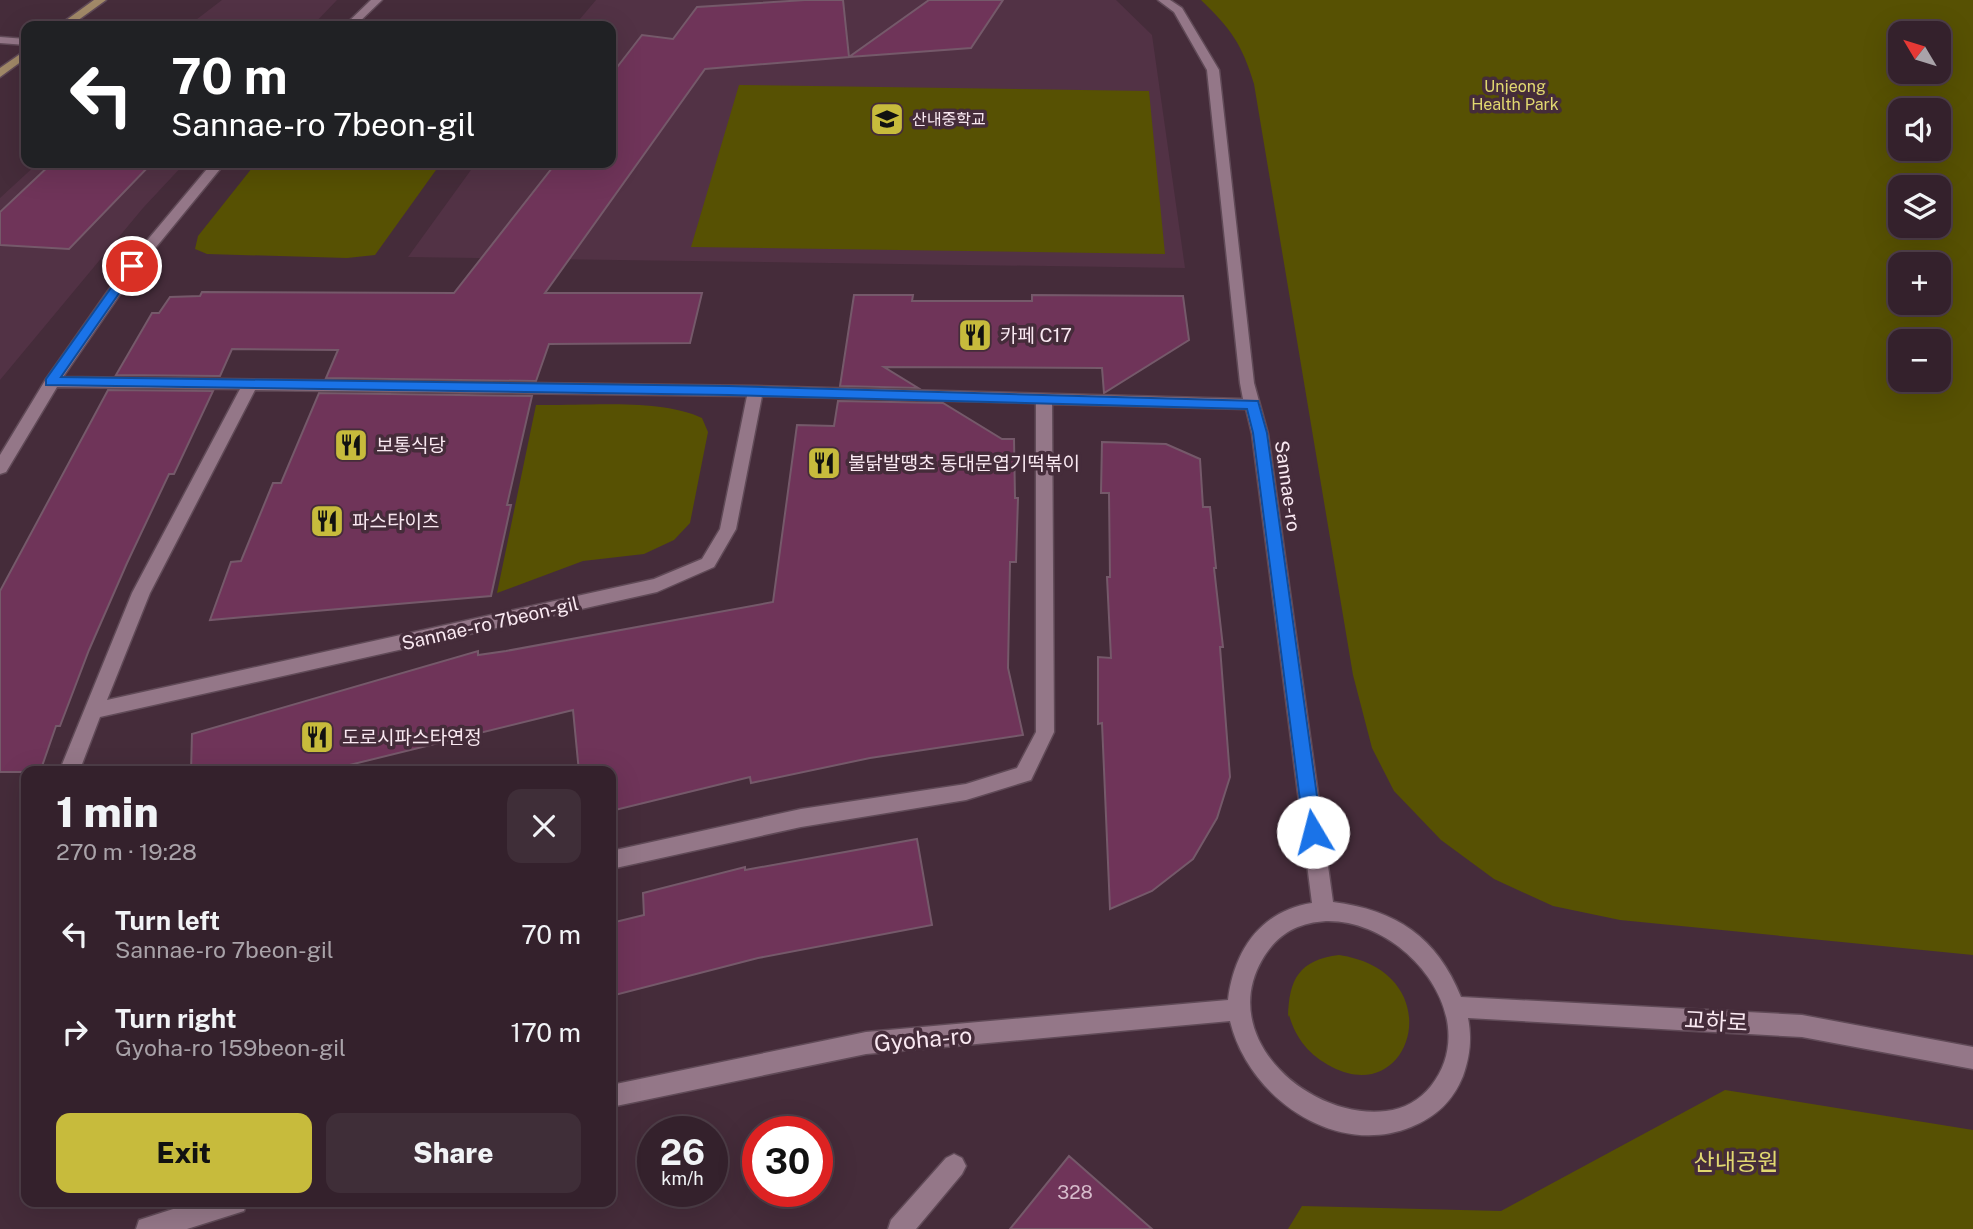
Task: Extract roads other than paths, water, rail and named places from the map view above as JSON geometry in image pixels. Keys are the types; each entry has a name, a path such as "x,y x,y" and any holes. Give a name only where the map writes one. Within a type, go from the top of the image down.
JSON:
{"street":[{"path":"70,21 101,0"},
{"path":"354,21 377,0"},
{"name":"Sannae-ro","path":"1163,0 1178,10 1213,70 1247,383 1260,433 1324,912"},
{"path":"0,40 21,42"},
{"path":"0,75 21,57"},
{"path":"0,468 51,382 114,288 215,168"},
{"path":"51,382 756,391 1253,404"},
{"path":"71,766 141,593 251,383"},
{"name":"Sannae-ro 7beon-gil","path":"93,712 657,585 708,564 728,529 756,391"},
{"path":"616,859 801,818 966,792 1024,774 1045,732 1044,399"},
{"path":"1324,912 1363,916 1394,929 1423,952 1445,980 1456,1007 1461,1045 1451,1077 1433,1102 1404,1119 1369,1125 1333,1119 1321,1114 1298,1103 1270,1078 1248,1046 1239,1010 1240,980 1252,952 1272,929 1298,915 1324,912"},
{"name":"교하로","path":"1456,1007 1802,1026 1973,1058"},
{"name":"Gyoha-ro","path":"616,1095 866,1043 1239,1010"},
{"path":"900,1229 954,1166"},
{"path":"148,1229 219,1207"}],"place":[{"name":"산내중학교","path":"887,119"},
{"name":"카페 C17","path":"975,335"},
{"name":"보통식당","path":"351,445"},
{"name":"불닭발땡초 동대문엽기떡볶이","path":"824,463"},
{"name":"파스타이츠","path":"327,521"},
{"name":"도로시파스타연정","path":"317,737"}],"park label":[{"name":"Unjeong Health Park","path":"1515,95"},
{"name":"산내공원","path":"1736,1161"}]}
